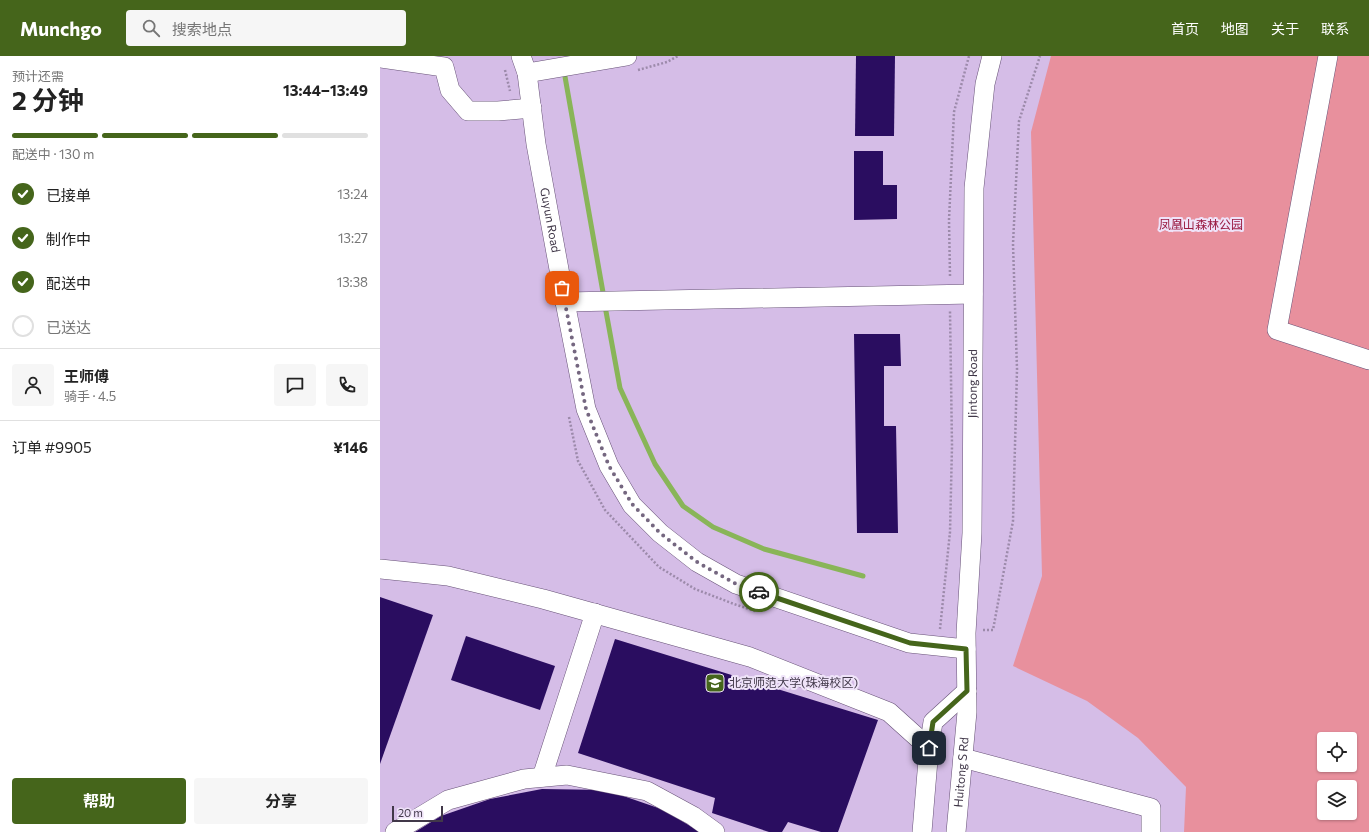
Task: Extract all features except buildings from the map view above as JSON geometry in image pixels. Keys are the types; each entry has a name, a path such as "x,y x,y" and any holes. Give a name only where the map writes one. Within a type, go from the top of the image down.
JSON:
{"street":[{"path":"524,64 559,68 627,56"},
{"name":"Jintong Road","path":"967,712 966,630 972,533 974,188 985,84 992,56"},
{"path":"1328,56 1277,330 1369,360"},
{"path":"380,58 444,68 450,90 468,111 498,111 532,108"},
{"name":"Guyun Road","path":"524,64 532,108 536,144 586,409 609,466 632,504 660,533 697,562 736,584 910,643 966,649"},
{"path":"565,302 973,294"},
{"path":"380,569 448,576 543,598 750,657 889,712 929,748"},
{"path":"542,777 595,613"},
{"path":"922,832 929,748 933,722 967,691"},
{"name":"Huitong S Rd","path":"956,832 967,712"},
{"path":"963,758 1151,808 1151,832"},
{"path":"395,832 448,800 524,780 567,775 647,791 693,816 715,832"}],"path":[{"path":"940,629 950,532 952,446 949,220 954,112 969,56"},
{"path":"932,629 993,630 1013,521 1017,369 1013,244 1019,120 1040,56"},
{"path":"504,63 510,93"},
{"path":"568,416 578,460 605,510 659,567 695,589 756,612"}],"green space":[{"name":"凤凰山森林公园","path":"1051,56 1369,56 1369,832 1184,832 1186,787 1138,738 1087,701 1013,666 1042,576 1031,132"}],"waterway":[{"path":"564,71 604,298"},
{"path":"605,306 620,388 655,464 683,506 713,527 764,549 863,576"}],"way so far":[{"path":"562,288 586,409 609,466 632,504 660,533 697,562 736,584 759,592"}],"place":[{"name":"北京师范大学(珠海校区)","path":"715,683"}],"route":[{"path":"759,592 910,643 966,649 967,691 933,722 929,748"}]}
